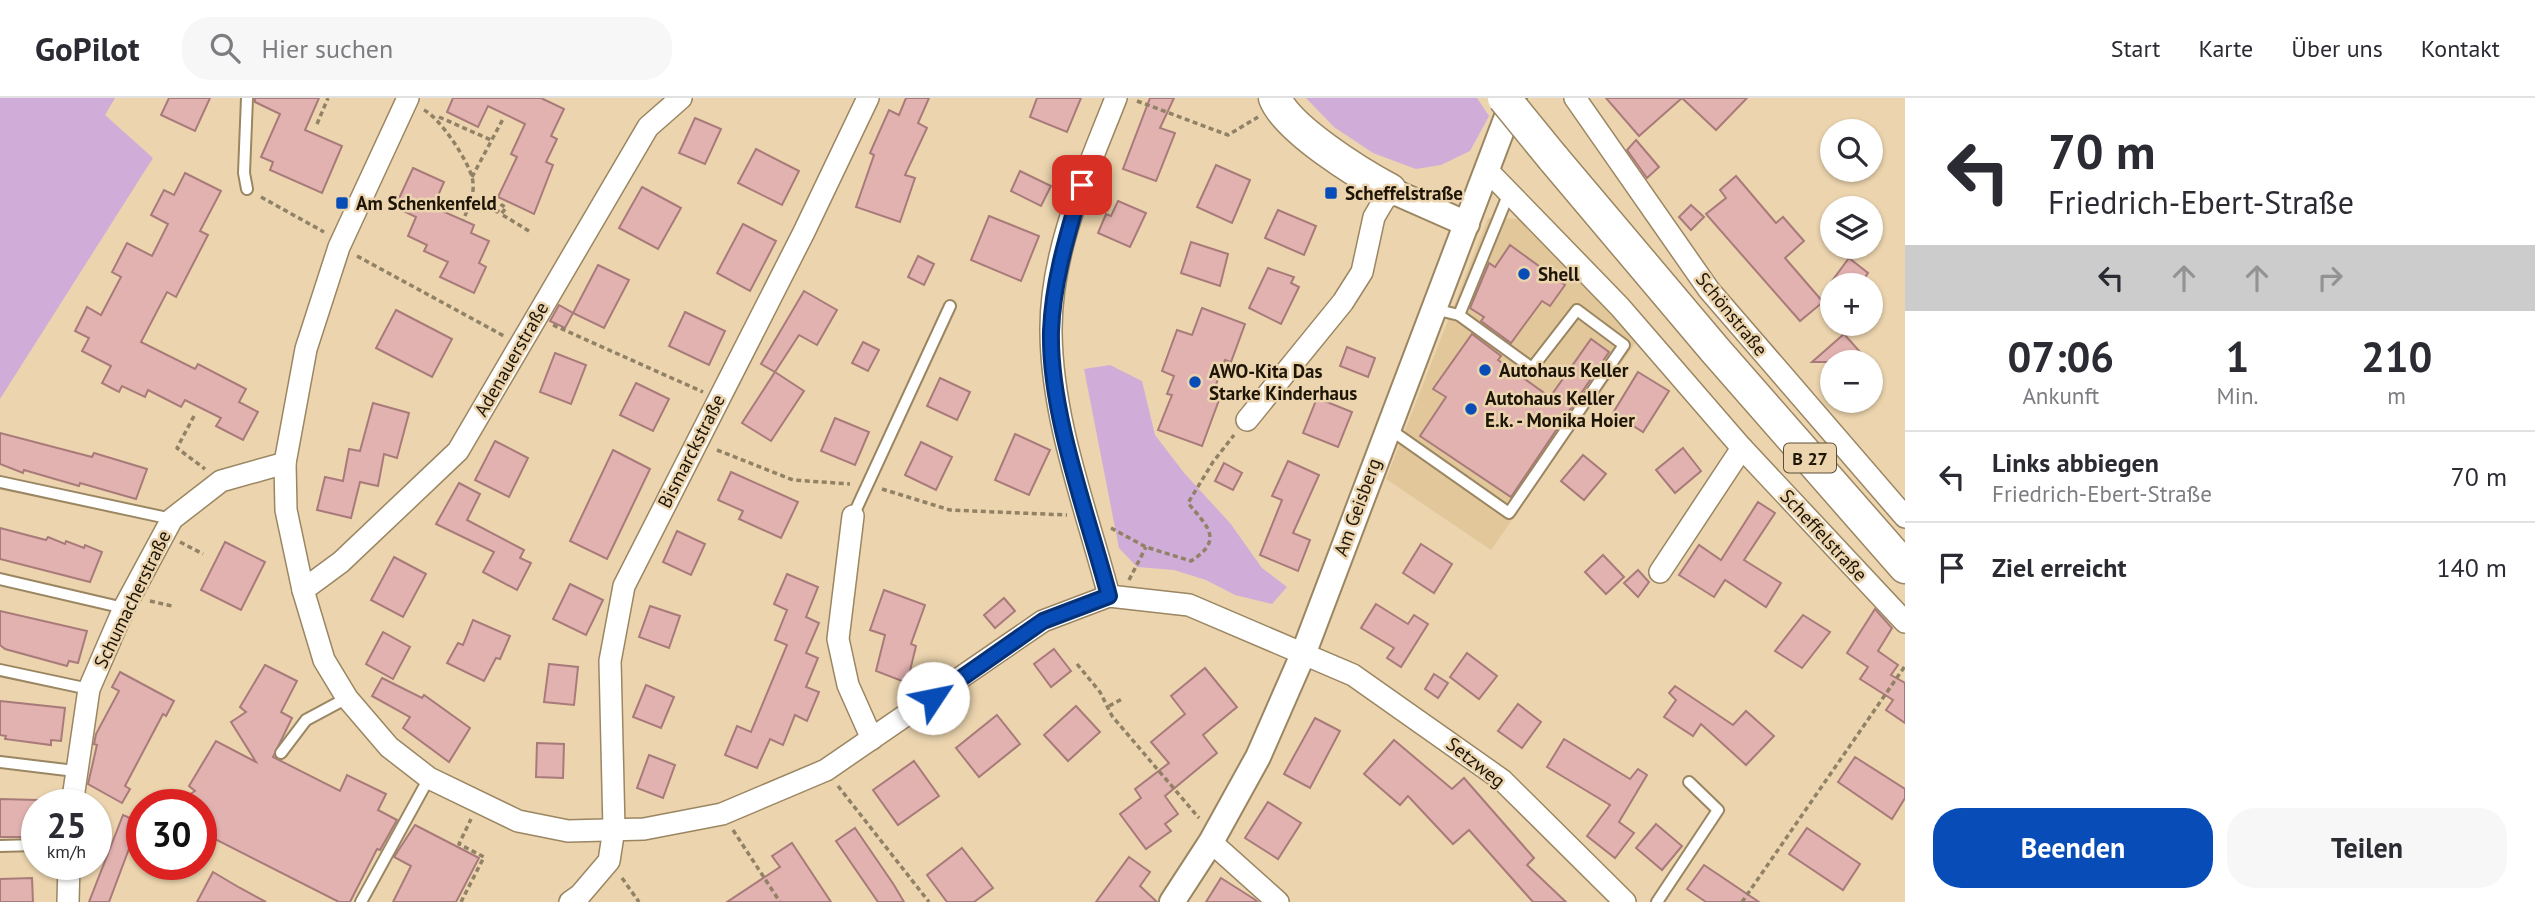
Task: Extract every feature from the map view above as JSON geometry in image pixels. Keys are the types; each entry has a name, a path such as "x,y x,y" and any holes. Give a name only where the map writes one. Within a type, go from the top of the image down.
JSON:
{"main road":[{"name":"B 27","path":"1503,98 1706,340 1905,567"},
{"path":"1277,102 1333,155 1390,191"}],"street":[{"name":"Adenauerstraße","path":"303,590 341,562 458,451 648,127 681,98"},
{"name":"Bismarckstraße","path":"609,862 614,829 610,661 624,586 804,232 868,98"},
{"path":"1115,597 1088,517 1059,408 1051,332 1058,265 1082,185 1116,98"},
{"name":"Am Geisberg","path":"1172,902 1211,842 1258,757 1304,652 1514,98"},
{"name":"Schönstraße","path":"1575,98 1709,290 1905,517"},
{"path":"407,99 339,247 306,348 285,463 286,510 303,590 324,660 347,698 389,747 429,778 518,821 568,831 644,829 722,814 826,770 1043,621 1115,597 1189,605 1304,652"},
{"name":"Scheffelstraße","path":"1487,170 1620,307 1742,448 1905,622"},
{"path":"1247,420 1343,302 1362,272 1374,216 1390,191 1466,224"},
{"path":"1660,572 1742,448"},
{"name":"Schumacherstraße","path":"73,789 89,689 124,608 172,519 221,481 285,463"},
{"path":"853,516 838,639 848,685 872,739"},
{"name":"Setzweg","path":"1304,652 1353,675 1502,780 1625,902"},
{"path":"1211,842 1278,902"},
{"path":"570,902 580,895 609,862"},
{"path":"68,902 69,880"}],"lane":[{"path":"247,98 244,173 247,189"},
{"path":"1459,315 1509,193"},
{"path":"853,516 950,306"},
{"path":"1388,427 1508,513 1624,345 1577,310 1532,368 1459,315 1434,309"},
{"path":"0,482 172,519"},
{"path":"0,579 124,608"},
{"path":"0,670 89,689"},
{"path":"281,753 306,720 347,698"},
{"path":"0,762 75,771"},
{"path":"361,902 429,778"},
{"path":"1657,902 1718,810 1689,782"},
{"path":"0,846 21,845"}],"path":[{"path":"317,124 328,98"},
{"path":"407,99 437,117 491,140"},
{"path":"1138,101 1228,135 1277,102"},
{"path":"437,117 472,177"},
{"path":"463,220 472,201 472,177 503,119"},
{"path":"263,198 319,229"},
{"path":"472,201 498,212 502,205 506,208 501,214 529,231"},
{"path":"363,259 499,333"},
{"path":"550,324 693,388"},
{"path":"187,455 177,448 194,416"},
{"path":"879,488 950,510 1088,517 1146,547 1191,561 1205,552 1210,545 1209,529 1188,503 1213,462 1247,420"},
{"path":"718,450 793,480 832,483"},
{"path":"1115,597 1146,547"},
{"path":"1077,664 1109,706 1112,716 1181,797"},
{"path":"1742,902 1905,666"},
{"path":"1109,706 1122,698"},
{"path":"840,789 929,902"},
{"path":"722,814 780,902"},
{"path":"461,902 484,857 459,844 467,827"},
{"path":"609,862 639,902"}],"shaded area":[{"path":"0,98 115,98 105,115 153,158 0,399"},
{"path":"1306,98 1477,98 1489,116 1470,151 1441,165 1416,169 1373,153 1334,127"},
{"path":"1488,218 1519,219 1641,335 1491,550 1386,479"},
{"path":"1110,365 1142,381 1155,435 1185,474 1230,523 1262,568 1287,587 1272,604 1235,595 1206,580 1174,570 1137,567 1119,548 1084,369"}],"building":[{"path":"169,98 210,98 195,131 161,115"},
{"path":"255,98 319,98 305,130 342,146 322,193 270,170 273,162 261,157 280,114 255,102"},
{"path":"453,98 541,98 564,109 551,136 557,139 546,162 553,165 534,214 498,197 517,157 511,154 525,124 488,106 478,127 447,112"},
{"path":"906,98 929,98 918,123 927,128 905,175 915,178 900,222 856,207 874,155 870,153 889,110 899,115"},
{"path":"1037,98 1081,98 1067,132 1030,117"},
{"path":"1150,98 1174,98 1160,128 1175,133 1156,181 1123,169"},
{"path":"1606,98 1682,98 1639,136"},
{"path":"1682,98 1747,98 1716,130"},
{"path":"695,118 721,129 705,164 679,153"},
{"path":"1636,140 1659,167 1647,178 1627,150"},
{"path":"756,149 799,171 782,205 738,183"},
{"path":"1216,165 1250,180 1232,223 1197,207"},
{"path":"413,168 444,182 433,207 474,225 471,233 489,241 479,263 486,267 474,293 440,277 448,262 424,251 427,245 408,236 416,217 395,207"},
{"path":"1020,171 1051,186 1041,206 1011,191"},
{"path":"185,173 221,191 200,231 208,235 176,297 167,292 141,342 195,369 198,364 246,389 239,402 258,412 243,440 216,426 221,418 185,400 181,407 148,390 145,397 122,386 119,392 102,383 111,366 82,351 89,338 75,331 87,307 101,315 121,277 112,272 127,243 152,256 168,224 151,215 164,190 174,195"},
{"path":"1736,176 1776,223 1783,217 1804,241 1785,258 1820,299 1820,304 1800,321 1706,214 1726,198 1720,190"},
{"path":"642,187 681,208 658,249 619,228"},
{"path":"1118,201 1146,213 1130,247 1098,233 1106,214 1111,216"},
{"path":"1691,205 1704,217 1691,230 1679,217"},
{"path":"1278,210 1316,226 1304,255 1265,238"},
{"path":"989,216 1039,236 1021,281 971,260"},
{"path":"743,224 776,241 750,291 717,273"},
{"path":"1191,242 1228,254 1220,286 1181,273"},
{"path":"1510,245 1565,285 1550,306 1542,301 1511,343 1481,321 1484,317 1470,308 1489,263 1495,267"},
{"path":"918,256 934,264 924,285 908,277"},
{"path":"1850,259 1868,273 1838,273"},
{"path":"598,265 629,280 604,328 573,313"},
{"path":"1268,268 1294,277 1291,283 1299,287 1281,324 1249,308"},
{"path":"804,291 837,310 817,345 799,335 775,372 761,364"},
{"path":"559,305 573,313 565,328 550,321"},
{"name":"AWO-Kita Das Starke Kinderhaus","path":"1202,308 1245,324 1231,362 1225,360 1211,398 1219,400 1202,446 1158,430 1172,395 1167,394 1174,376 1162,371 1177,330 1192,335"},
{"path":"396,310 452,339 432,377 376,348"},
{"path":"685,312 725,331 709,365 669,346"},
{"path":"1472,334 1501,356 1498,360 1550,397 1591,339 1609,352 1511,497 1420,436 1446,397 1433,389"},
{"path":"1842,336 1846,336 1858,350 1826,350"},
{"path":"863,342 879,350 868,371 852,363"},
{"path":"1347,347 1375,358 1368,377 1340,366"},
{"path":"555,353 586,365 571,404 540,392"},
{"path":"775,372 804,391 771,441 742,423"},
{"path":"1638,372 1669,391 1643,432 1613,413"},
{"path":"940,378 970,392 957,420 927,406"},
{"path":"636,383 669,399 653,431 620,415"},
{"path":"1317,398 1352,412 1338,447 1303,433"},
{"path":"373,403 409,413 397,458 384,454 378,486 360,482 351,518 317,510 325,477 343,481 349,449 360,451"},
{"path":"835,418 869,432 855,465 821,451"},
{"path":"0,433 92,457 94,453 147,469 136,499 24,470 23,473 0,464"},
{"path":"1015,434 1050,450 1029,495 995,480"},
{"path":"495,441 528,458 509,497 475,480"},
{"path":"921,442 952,457 936,490 905,475"},
{"path":"1683,448 1701,471 1675,493 1656,470"},
{"path":"613,450 650,469 607,559 570,541"},
{"path":"1583,455 1606,474 1584,500 1561,481"},
{"path":"1288,461 1319,475 1293,533 1310,540 1298,571 1260,555 1282,500 1272,496"},
{"path":"1224,463 1242,473 1233,490 1215,481"},
{"path":"731,472 798,502 781,538 739,519 743,511 718,500"},
{"path":"459,483 480,494 467,520 524,550 520,558 531,563 517,590 483,572 494,552 436,524"},
{"path":"1758,502 1775,513 1744,560 1781,583 1766,607 1725,580 1714,597 1679,575 1699,545 1721,560"},
{"path":"0,528 46,540 48,537 65,544 66,541 84,548 85,545 102,552 90,582 0,559"},
{"path":"677,531 705,544 691,575 663,562"},
{"path":"225,542 265,562 241,610 201,590"},
{"path":"1421,544 1452,564 1434,593 1403,573"},
{"path":"1603,555 1624,577 1606,594 1585,572"},
{"path":"394,557 426,574 403,617 371,600"},
{"path":"1638,570 1649,582 1638,597 1624,583"},
{"path":"787,574 818,587 806,617 819,623 806,653 818,658 806,687 819,692 807,721 795,715 783,745 770,739 757,768 725,755 737,726 751,732 787,645 775,640 787,610 774,604"},
{"path":"570,584 603,600 586,635 553,619"},
{"path":"884,590 925,605 911,644 916,646 907,683 876,671 885,635 870,630"},
{"path":"1004,598 1015,611 995,628 984,615"},
{"path":"1376,604 1408,624 1414,615 1428,624 1401,667 1387,658 1394,648 1361,628"},
{"path":"650,606 680,616 669,648 639,637"},
{"path":"1875,609 1892,628 1878,651 1898,665 1891,675 1905,683 1905,723 1886,710 1893,700 1860,679 1868,667 1847,653"},
{"path":"0,611 87,631 78,663 69,661 67,666 5,649 0,645"},
{"path":"1803,615 1830,632 1802,668 1775,651"},
{"path":"473,620 510,636 500,659 496,658 484,681 447,663 458,643 463,645"},
{"path":"383,632 410,647 393,679 366,664"},
{"path":"1054,649 1071,671 1051,687 1034,664"},
{"path":"1467,653 1497,676 1479,699 1450,677"},
{"path":"549,664 578,667 574,705 544,702"},
{"path":"265,665 297,681 281,712 292,718 273,757 340,791 347,775 386,794 378,810 397,820 380,850 377,849 350,902 339,902 217,840 217,789 193,789 189,786 216,741 256,762 231,722 246,712 240,707"},
{"path":"1205,668 1237,707 1203,735 1217,753 1165,796 1178,814 1165,824 1171,831 1146,849 1120,814 1141,798 1135,789 1169,763 1151,742 1185,714 1171,696"},
{"path":"120,672 174,701 166,716 163,714 125,786 130,789 126,789 122,803 112,797 112,789 97,789 88,784 97,745 94,744 96,734 119,691 112,687"},
{"path":"1434,674 1448,683 1438,698 1425,689"},
{"path":"382,678 422,698 424,695 470,728 449,762 403,728 410,717 372,696"},
{"path":"646,685 674,697 661,728 633,717"},
{"path":"1675,686 1733,725 1746,711 1774,736 1746,765 1701,724 1693,736 1664,717 1676,700 1669,693"},
{"path":"0,701 65,708 61,741 51,740 51,745 5,739 6,736 0,735"},
{"path":"1518,704 1541,722 1522,748 1498,731"},
{"path":"1076,706 1100,732 1068,761 1044,735"},
{"path":"997,715 1020,744 979,777 956,748"},
{"path":"1315,718 1340,731 1310,788 1284,774"},
{"path":"1564,739 1630,779 1638,769 1647,775 1619,822 1634,833 1615,858 1587,836 1610,805 1547,767"},
{"path":"1394,740 1452,789 1464,778 1534,858 1527,865 1566,902 1533,902 1469,830 1453,844 1408,796 1400,805 1364,774"},
{"path":"537,743 564,744 563,778 536,777"},
{"path":"649,755 675,765 663,798 637,788"},
{"path":"1855,757 1905,789 1905,798 1892,819 1838,782"},
{"path":"914,761 939,796 898,825 873,790"},
{"path":"0,799 21,800 21,837 0,837"},
{"path":"1268,802 1301,823 1278,859 1245,838"},
{"path":"123,815 126,816 126,857 109,902 89,902 98,880 112,880 112,843"},
{"path":"1656,824 1682,846 1662,870 1636,848"},
{"path":"415,825 479,858 456,902 393,902 411,866 394,857"},
{"path":"855,828 904,902 878,902 836,841"},
{"path":"1807,828 1860,864 1843,890 1789,854"},
{"path":"792,843 831,902 727,902 780,867 772,856"},
{"path":"962,848 993,888 974,902 947,902 927,875"},
{"path":"1129,857 1150,872 1140,886 1157,902 1096,902"},
{"path":"1704,865 1759,902 1706,902 1687,889"},
{"path":"217,874 266,902 197,902 209,880 217,880"},
{"path":"1221,878 1254,899 1258,902 1206,902"},
{"path":"0,879 32,880 33,902 0,902"}],"place":[{"name":"Scheffelstraße","path":"1331,193"},
{"name":"Am Schenkenfeld","path":"342,203"},
{"name":"Shell","path":"1524,274"},
{"name":"Autohaus Keller","path":"1485,370"},
{"name":"AWO-Kita Das Starke Kinderhaus","path":"1195,382"},
{"name":"Autohaus Keller E.k. - Monika Hoier","path":"1471,409"}],"route":[{"path":"933,698 1043,621 1109,596 1059,408 1051,332 1058,265 1082,185"}]}
